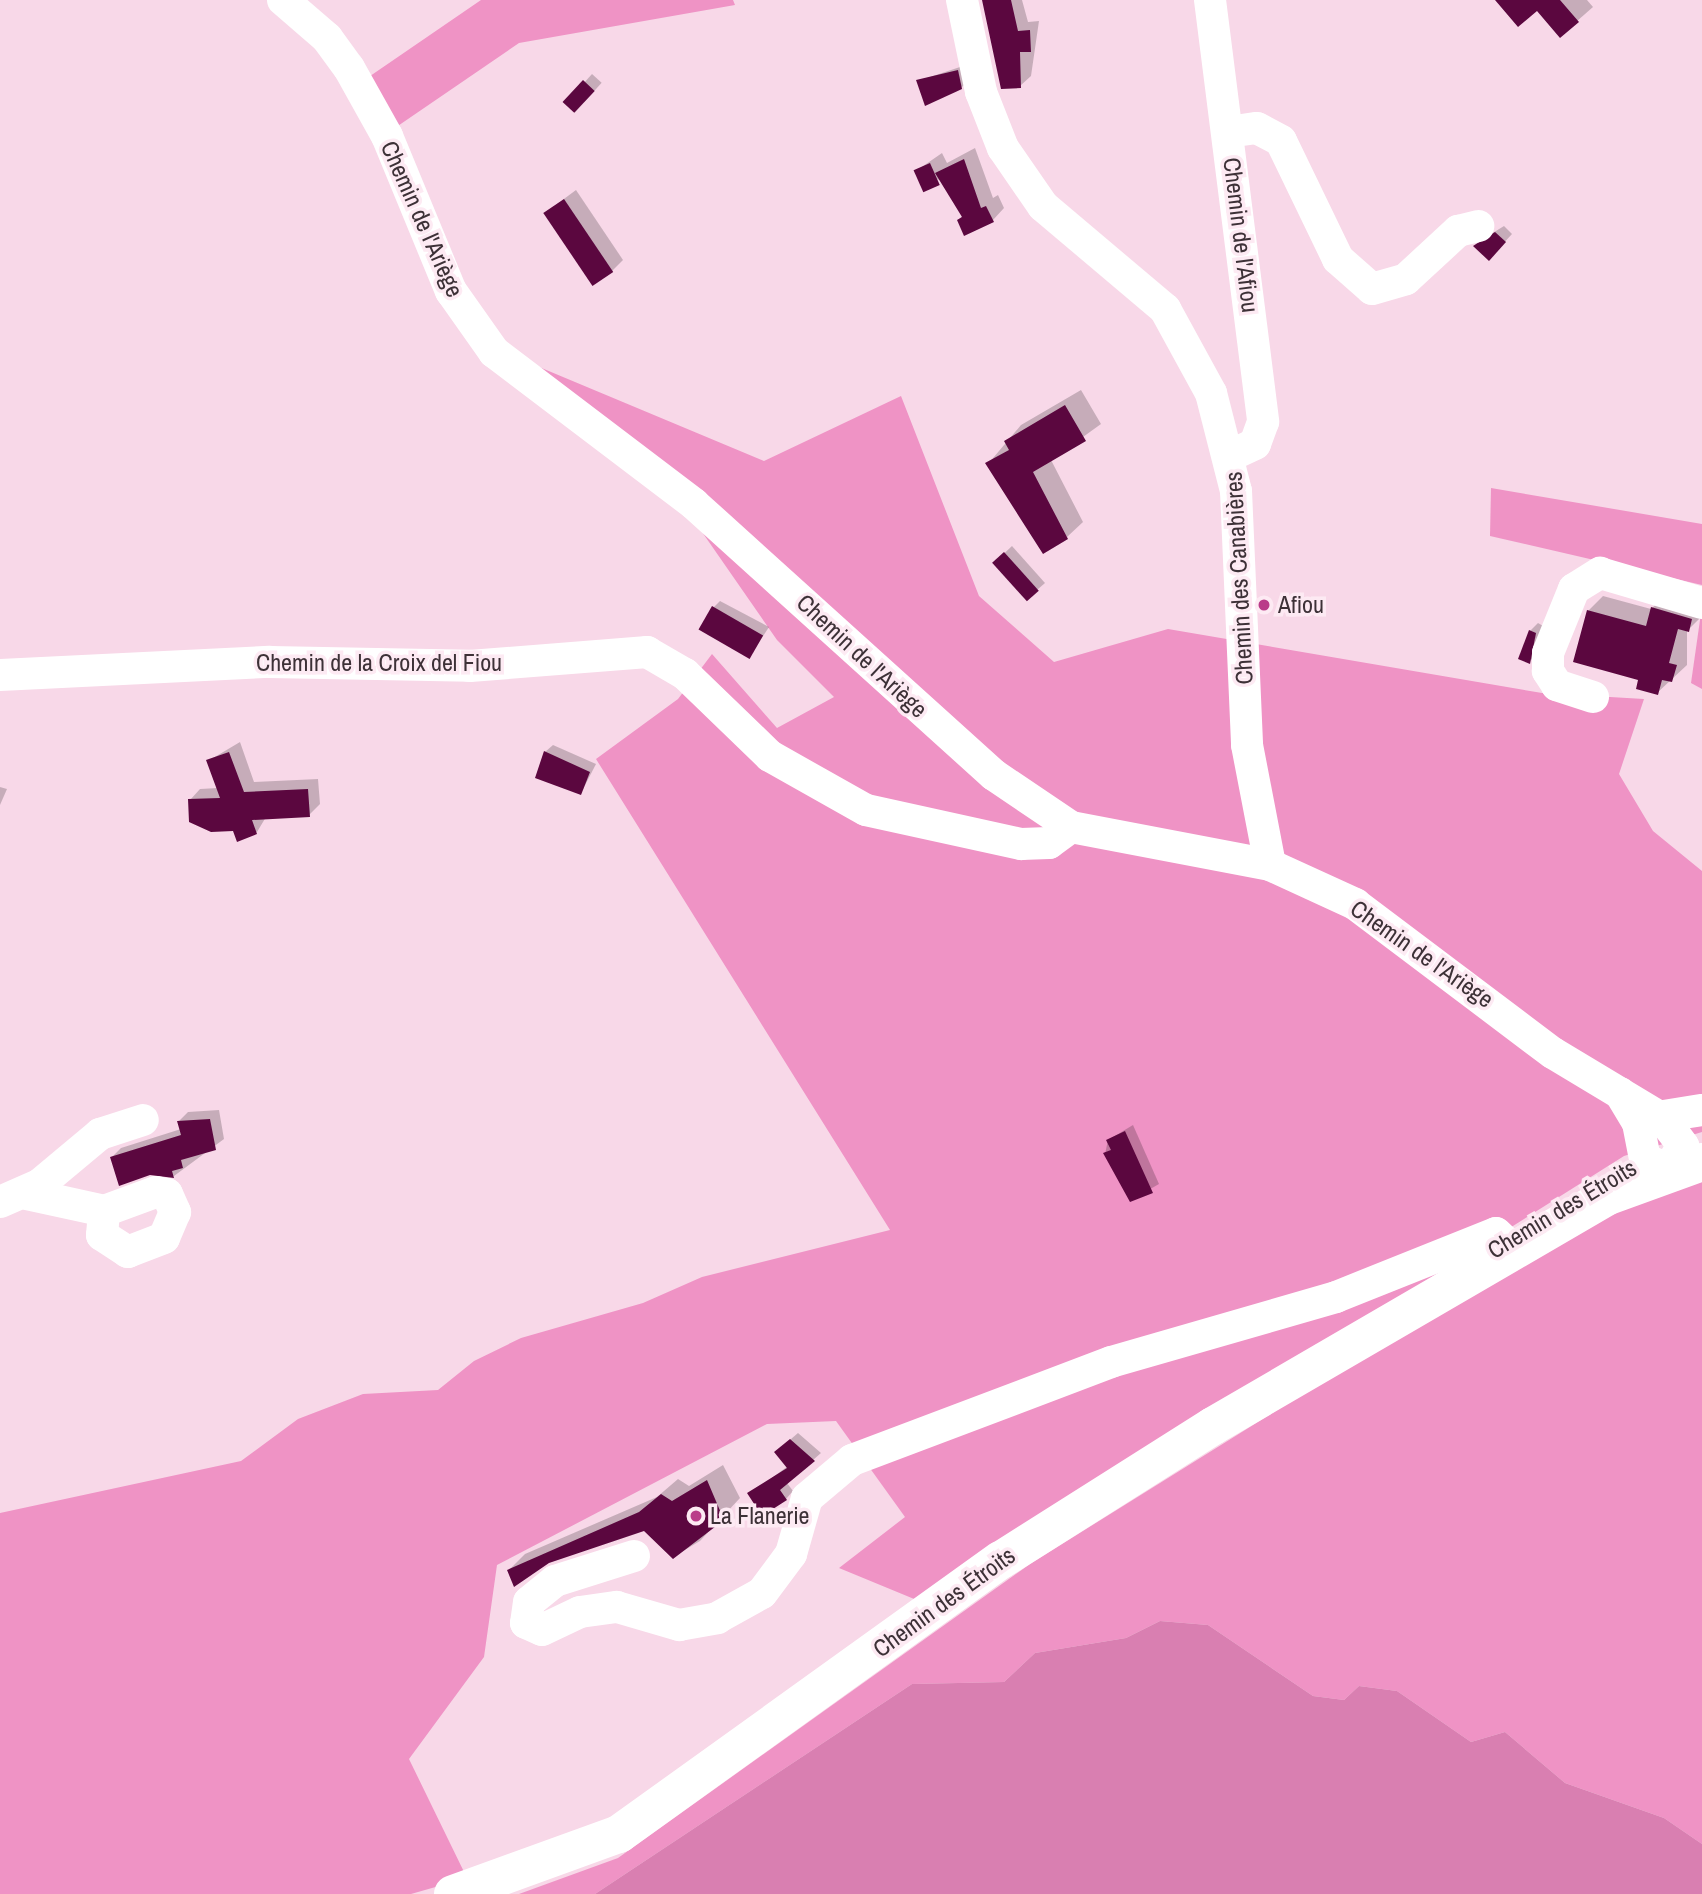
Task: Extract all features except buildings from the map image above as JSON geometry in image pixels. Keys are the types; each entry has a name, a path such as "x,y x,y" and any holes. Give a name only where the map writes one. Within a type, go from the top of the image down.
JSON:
{"main road":[{"name":"Chemin des Étroits","path":"453,1894 620,1834 1039,1535 1672,1146"}],"street":[{"name":"Chemin de l'Ariège","path":"283,0 327,38 356,79 450,291 494,352 694,504 984,767 1071,827 1269,865 1389,926 1553,1053 1620,1093 1672,1146"},
{"name":"Chemin des Canabières","path":"962,0 981,92 1003,148 1043,206 1165,309 1206,381 1231,455 1247,745 1269,865"},
{"name":"Chemin de l'Afiou","path":"1210,0 1263,422 1255,443 1231,455"},
{"path":"1228,132 1257,128 1280,141 1338,259 1372,289 1406,279 1458,230 1478,226"},
{"path":"1593,697 1557,685 1548,671 1548,653 1574,589 1600,573 1702,603"},
{"name":"Chemin de la Croix del Fiou","path":"0,675 270,663 470,666 647,652 684,674 770,756 866,810 1021,844 1049,843 1071,827"},
{"path":"1672,1146 1702,1110"},
{"path":"13,1198 100,1134 143,1120"},
{"path":"13,1198 104,1211"},
{"path":"634,1556 555,1581 529,1602 526,1623 542,1630 580,1612 617,1606 679,1625 717,1618 762,1593 791,1554 807,1498 852,1460 1111,1362 1336,1297 1496,1233 1512,1245"}],"shaded area":[{"path":"481,0 733,0 735,5 519,43 389,132 357,85"},
{"path":"482,343 764,461 901,396 979,596 1054,662 1168,629 1542,693 1644,699 1619,774 1653,831 1702,871 1702,1132 1624,1156 919,1601 839,1568 905,1517 836,1421 767,1424 497,1565 484,1657 409,1759 467,1878 411,1894 0,1894 0,1513 241,1461 298,1419 363,1394 438,1390 474,1361 521,1338 643,1303 702,1277 890,1230 596,759 678,699 712,654 777,728 834,697 777,640 693,519"},
{"path":"1491,488 1702,524 1702,585 1490,536"},
{"path":"1702,606 1702,689 1691,683"},
{"path":"1702,1177 1702,1844 1664,1818 1565,1783 1505,1732 1471,1742 1397,1691 1359,1686 1344,1700 1313,1696 1208,1625 1160,1621 1126,1638 1035,1653 1004,1682 912,1684 595,1894 519,1894 618,1858 1030,1564 1346,1367 1602,1213"},
{"path":"1160,1621 1208,1625 1313,1696 1344,1700 1359,1686 1397,1691 1471,1742 1505,1732 1565,1783 1664,1818 1702,1844 1702,1894 595,1894 912,1684 1004,1682 1035,1653 1126,1638"}],"place":[{"name":"Afiou","path":"1264,605"},
{"name":"La Flanerie","path":"696,1516"}]}
